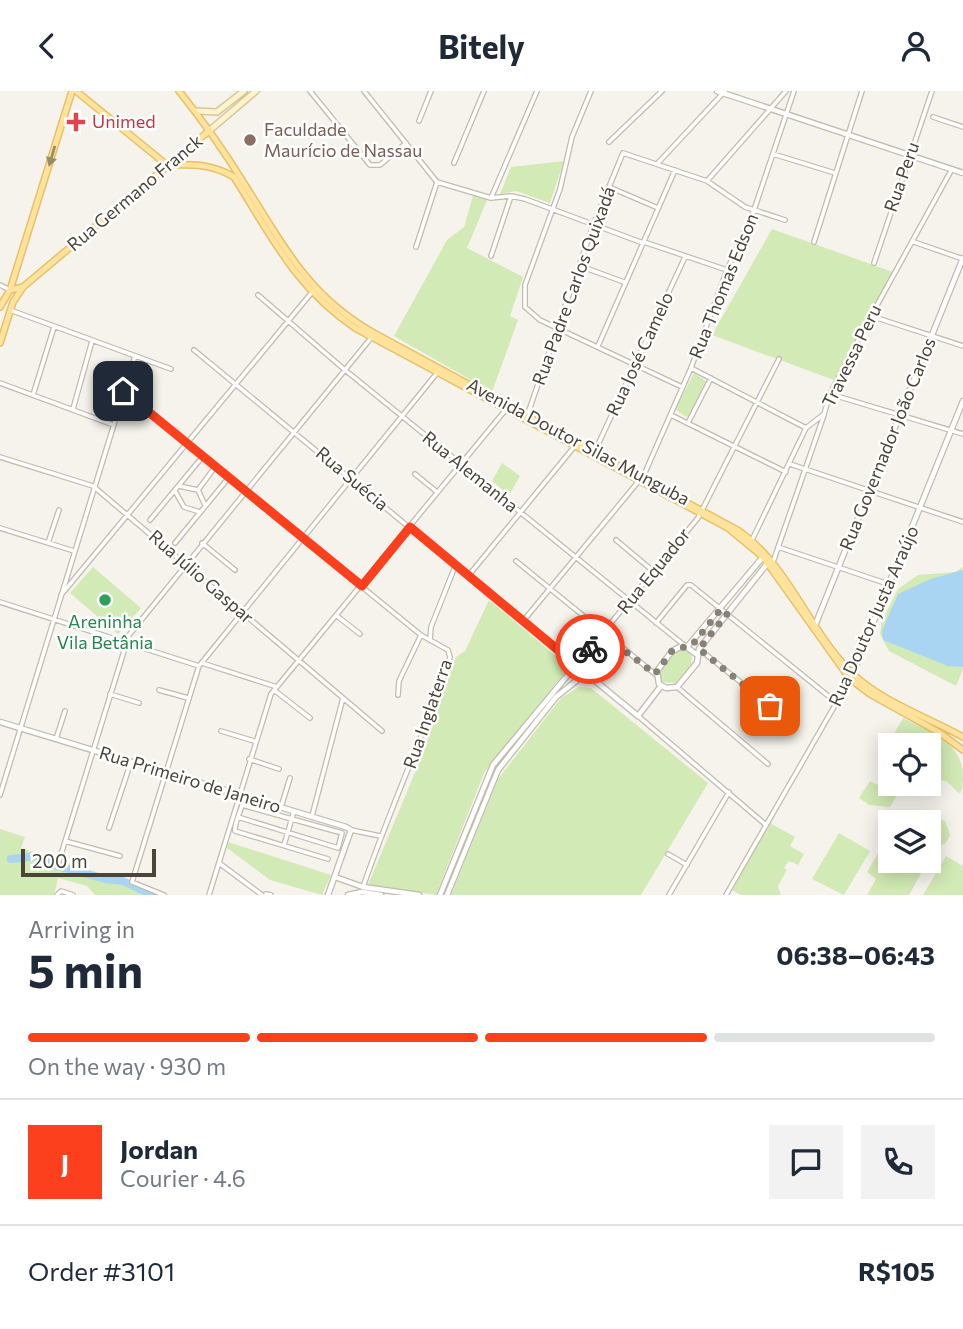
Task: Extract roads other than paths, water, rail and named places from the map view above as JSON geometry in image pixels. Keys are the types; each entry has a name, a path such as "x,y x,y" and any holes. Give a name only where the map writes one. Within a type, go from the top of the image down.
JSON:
{"main road":[{"path":"0,307 10,290 74,91 167,165"},
{"name":"Rua Germano Franck","path":"195,111 217,111 244,91"},
{"name":"Rua Germano Franck","path":"10,290 23,287 256,91"},
{"name":"Avenida Doutor Silas Munguba","path":"180,92 210,130 285,252 313,290 365,328 508,407 595,451 641,479"},
{"name":"Avenida Doutor Silas Munguba","path":"167,165 201,164 219,168 234,177 281,255 339,317 371,338 439,370"},
{"path":"0,343 10,310 23,287"},
{"name":"Avenida Doutor Silas Munguba","path":"527,417 574,447 641,479 752,540 851,676 870,694 940,733 963,750"},
{"name":"Avenida Doutor Silas Munguba","path":"701,511 728,528 770,563"},
{"name":"Avenida Doutor Silas Munguba","path":"851,676 963,737"}],"street":[{"path":"310,91 370,165 380,165 406,143"},
{"path":"365,91 437,182 491,198 511,196 553,208 727,270"},
{"path":"419,121 431,91"},
{"path":"454,163 484,91"},
{"path":"491,198 537,91"},
{"path":"591,91 572,137 553,208 525,285 527,310 682,387"},
{"path":"609,142 662,91"},
{"path":"707,181 786,91"},
{"name":"Rua Thomas Edson","path":"523,621 641,479 691,368 727,270 754,210 794,91"},
{"path":"814,242 862,91"},
{"name":"Rua Peru","path":"874,263 932,91"},
{"path":"785,220 754,210 707,181 657,164 721,92 963,173"},
{"path":"933,117 963,127"},
{"name":"Rua Padre Carlos Quixadá","path":"527,417 594,223 623,153 657,164"},
{"path":"773,154 836,173"},
{"name":"Travessa Peru","path":"752,540 806,428 824,414 830,394 871,316 953,169"},
{"path":"598,346 675,170"},
{"path":"416,247 437,182"},
{"path":"609,187 658,208"},
{"path":"491,256 511,196"},
{"path":"769,224 772,216"},
{"path":"914,242 963,258"},
{"name":"Rua José Camelo","path":"595,451 685,257"},
{"name":"Rua Governador João Carlos","path":"815,627 963,258"},
{"path":"580,266 624,283"},
{"path":"0,285 10,290"},
{"path":"0,795 52,619 66,585 129,515 313,290"},
{"name":"Rua Alemanha","path":"258,295 345,370 686,646"},
{"path":"10,310 171,369"},
{"path":"871,316 963,346"},
{"path":"33,395 54,327"},
{"path":"59,861 125,643 185,564 371,338"},
{"path":"73,409 92,341"},
{"name":"Rua Suécia","path":"194,350 456,564 766,825"},
{"path":"66,585 111,424 135,356"},
{"name":"Rua Equador","path":"576,665 701,511 758,405 779,359"},
{"path":"691,368 806,428"},
{"path":"164,895 134,885 133,879 188,698 201,665 439,370"},
{"path":"688,423 711,378"},
{"path":"0,383 111,424"},
{"name":"Rua Inglaterra","path":"123,391 421,635 445,647 450,657 418,750 381,836 363,889"},
{"path":"830,394 902,413 963,434"},
{"name":"Rua Doutor Justa Araújo","path":"726,895 851,676 963,401"},
{"path":"210,894 254,741 275,688 508,407"},
{"path":"677,687 696,663 698,652 770,563 824,414"},
{"path":"671,415 786,472"},
{"path":"469,576 574,447"},
{"name":"Rua Júlio Gaspar","path":"0,457 93,486 382,731"},
{"path":"150,520 199,461"},
{"path":"790,464 963,521"},
{"path":"198,490 215,467"},
{"path":"415,474 437,492"},
{"path":"176,543 226,481"},
{"path":"179,486 198,490"},
{"path":"198,490 205,506"},
{"path":"175,491 184,507 200,512"},
{"path":"48,543 59,510"},
{"path":"0,528 74,551"},
{"path":"616,540 653,571"},
{"path":"202,543 235,570"},
{"path":"778,547 890,585"},
{"path":"655,674 672,651 686,646 721,609 763,557"},
{"path":"516,561 655,674 662,686"},
{"path":"430,640 431,627 456,564"},
{"path":"749,574 755,579"},
{"path":"656,624 684,589 691,585 837,703"},
{"path":"0,602 275,688 310,718"},
{"path":"337,616 360,634"},
{"path":"398,695 400,681 421,635"},
{"path":"686,646 698,652 792,723"},
{"path":"440,895 493,765 576,665"},
{"path":"447,895 502,763 556,697 586,673"},
{"path":"565,676 573,675 573,683"},
{"path":"662,686 677,687 768,764"},
{"path":"638,716 662,686"},
{"path":"159,690 188,698"},
{"path":"110,694 139,703"},
{"path":"312,817 343,698"},
{"path":"56,739 65,711"},
{"name":"Rua Primeiro de Janeiro","path":"0,722 351,830 381,836"},
{"path":"221,731 254,741"},
{"path":"249,759 279,769"},
{"path":"109,828 131,762"},
{"path":"281,807 290,778"},
{"path":"669,895 729,792"},
{"path":"238,817 338,848 342,836 246,804 238,817 236,831 328,859"},
{"path":"284,845 294,811"},
{"path":"328,895 351,830"},
{"path":"463,836 470,838"},
{"path":"65,841 120,856"},
{"path":"668,854 687,865"},
{"path":"218,862 266,894"},
{"path":"335,877 381,895"},
{"path":"348,895 363,889 419,895"},
{"path":"57,895 61,891 73,895"}],"water":[{"path":"963,570 963,667 948,666 883,640 882,631 898,594 931,579"}],"waterway":[{"path":"11,859 38,856 50,864 105,879 123,881 152,895"}],"place":[{"name":"Unimed","path":"76,122"},
{"name":"Faculdade Maurício de Nassau","path":"250,140"},
{"name":"Areninha Vila Betânia","path":"105,600"}]}
